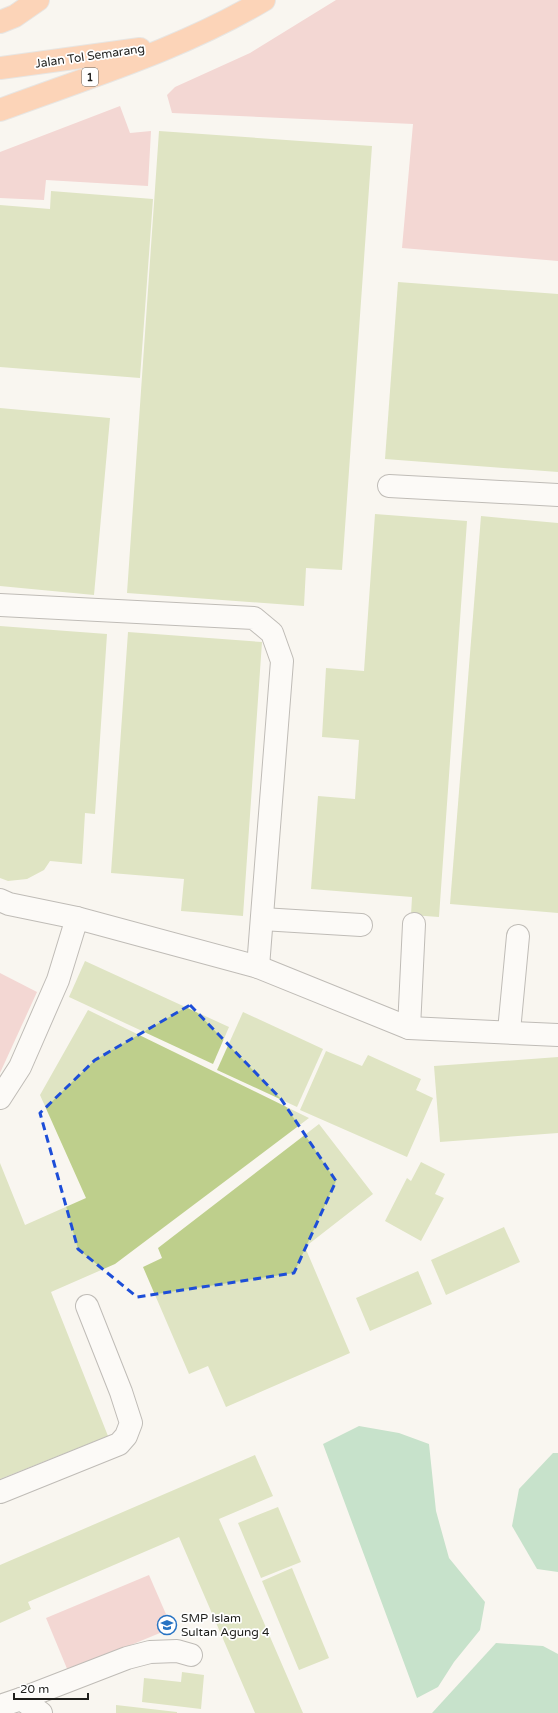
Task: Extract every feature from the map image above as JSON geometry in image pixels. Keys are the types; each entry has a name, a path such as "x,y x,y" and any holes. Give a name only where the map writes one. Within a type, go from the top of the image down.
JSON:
{"highway":[{"path":"7,19 38,0"},
{"name":"1","path":"0,110 181,43 233,18 264,0"},
{"name":"Jalan Tol Semarang","path":"0,68 181,43"}],"lane":[{"path":"389,486 558,495"},
{"path":"0,605 254,618 272,633 282,661 258,967"},
{"path":"0,900 9,904 77,918 258,967 409,1028 509,1031 558,1035"},
{"path":"0,1098 20,1067 58,980 77,918"},
{"path":"262,919 362,925"},
{"path":"409,1028 414,924"},
{"path":"509,1031 518,936"},
{"path":"0,1492 119,1444 126,1436 131,1423 121,1392 87,1306"},
{"path":"0,1706 21,1700 127,1658 150,1652 177,1651 191,1655"},
{"path":"21,1700 41,1713"}],"highlighted area":[{"path":"190,1005 281,1099 336,1181 294,1273 137,1297 78,1249 40,1113 95,1060"}],"shaded area":[{"path":"336,0 558,0 558,261 402,248 413,124 172,113 167,95 175,87 250,53"},
{"path":"120,106 130,133 151,131 148,186 46,180 44,200 0,198 0,152"},
{"path":"0,973 37,992 0,1073"},
{"path":"359,1426 399,1433 429,1444 436,1511 449,1558 485,1602 480,1630 454,1662 438,1687 417,1698 323,1444"},
{"path":"553,1453 558,1453 558,1572 537,1569 512,1526 519,1489"},
{"path":"149,1575 172,1628 68,1671 46,1618"},
{"path":"496,1643 543,1646 558,1654 558,1713 432,1713"}],"building":[{"path":"159,131 372,146 342,570 306,568 304,606 127,593"},
{"path":"51,191 153,199 140,378 0,367 0,205 50,209"},
{"path":"398,282 558,294 558,472 385,459"},
{"path":"0,408 110,418 94,595 0,586"},
{"path":"375,514 467,521 439,917 411,915 412,897 311,889 318,796 355,799 359,740 322,737 326,668 364,671"},
{"path":"481,516 558,523 558,913 450,904"},
{"path":"0,626 107,634 95,814 85,813 82,864 50,861 44,870 27,879 8,881 0,878"},
{"path":"128,632 262,642 243,916 181,911 184,879 111,873"},
{"path":"85,961 229,1027 213,1064 69,997"},
{"path":"88,1010 309,1118 115,1264 51,1292 108,1436 0,1479 0,1163 25,1225 86,1198 40,1095"},
{"path":"243,1012 323,1049 297,1107 217,1070"},
{"path":"326,1051 362,1066 368,1055 421,1079 416,1090 433,1098 407,1157 300,1110"},
{"path":"558,1057 558,1133 440,1142 434,1066"},
{"path":"319,1124 373,1194 305,1247 350,1353 226,1407 208,1366 189,1374 143,1267 162,1258 158,1248"},
{"path":"421,1162 445,1174 435,1194 444,1198 421,1241 385,1221 407,1178 411,1181"},
{"path":"504,1227 520,1262 446,1295 431,1260"},
{"path":"418,1271 432,1304 370,1331 356,1298"},
{"path":"255,1455 273,1496 219,1519 303,1713 255,1713 179,1537 28,1602 31,1609 0,1623 0,1565"},
{"path":"278,1507 301,1562 261,1578 238,1523"},
{"path":"292,1568 329,1658 299,1670 262,1581"},
{"path":"182,1672 204,1675 201,1709 142,1702 144,1678 181,1682"},
{"path":"116,1705 177,1712 177,1713 116,1713"}],"place":[{"name":"SMP Islam Sultan Agung 4","path":"167,1625"}]}
